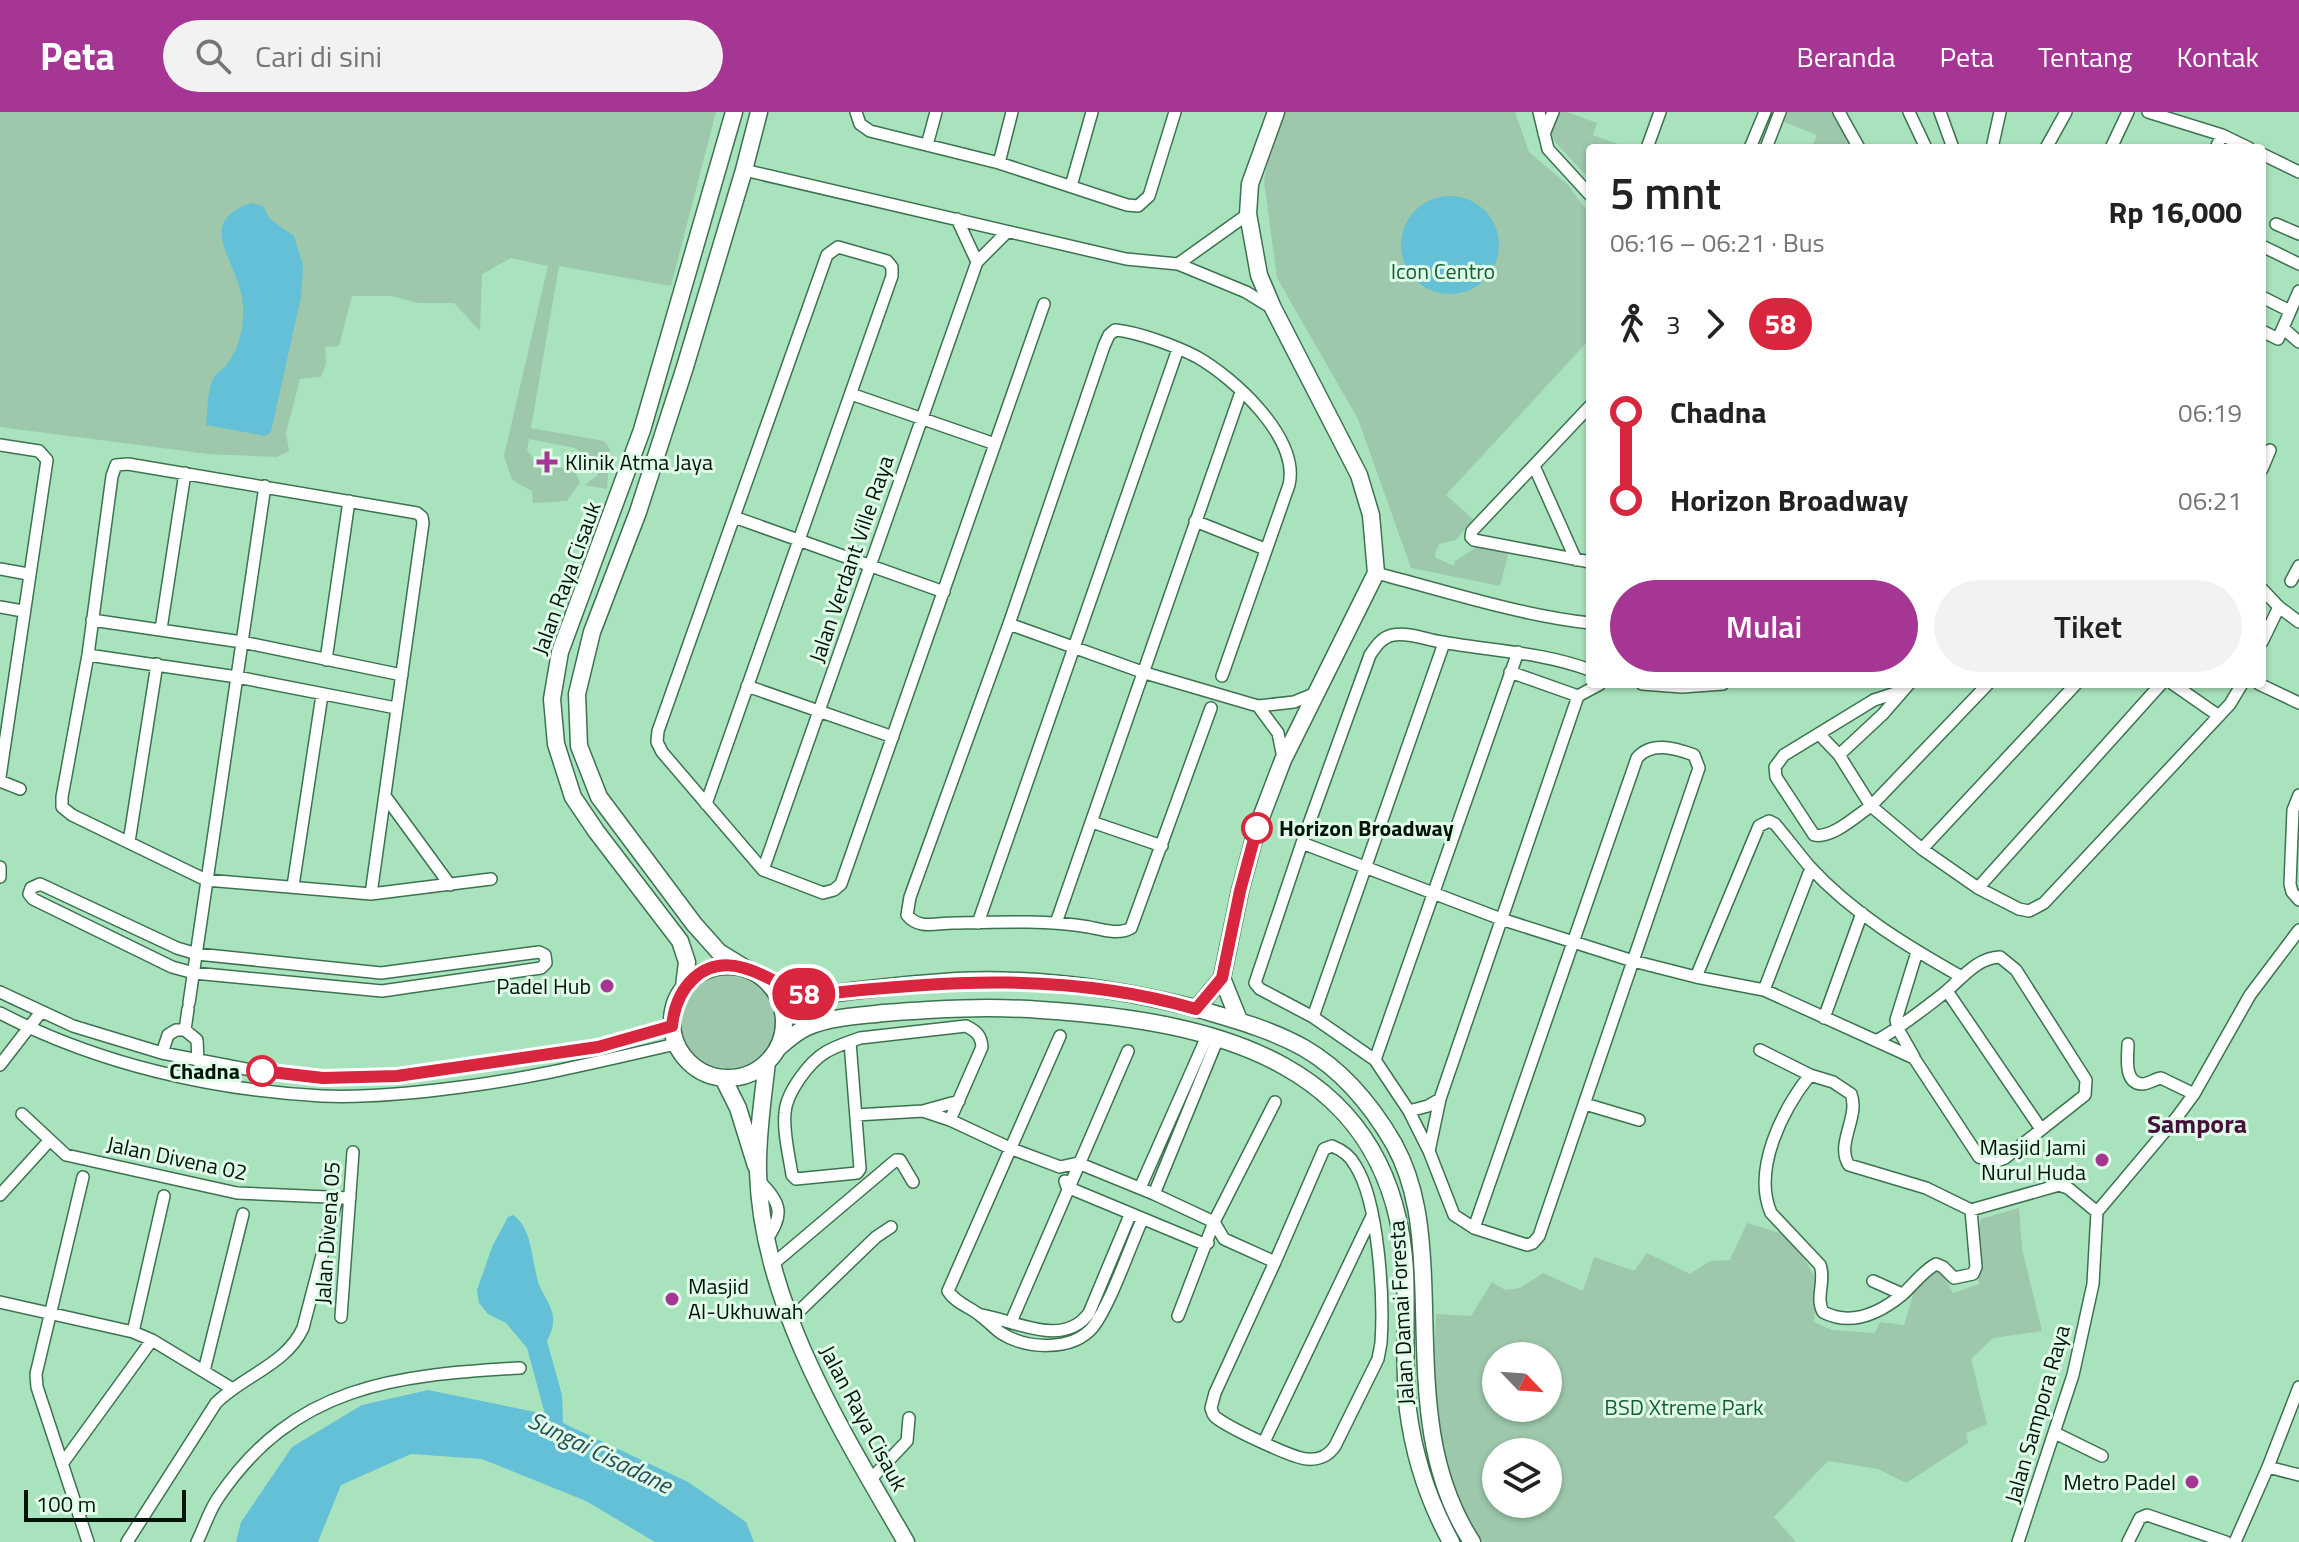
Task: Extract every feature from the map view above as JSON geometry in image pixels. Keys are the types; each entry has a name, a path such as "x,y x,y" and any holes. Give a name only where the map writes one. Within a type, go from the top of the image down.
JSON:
{"main road":[{"name":"Jalan Raya Cisauk","path":"684,987 687,962 680,941 573,797 558,753 552,699 557,661 642,430 734,112"},
{"name":"Jalan Raya Cisauk","path":"745,968 719,952 694,924 599,797 579,746 577,694 585,653 651,474 759,112"},
{"path":"1196,1009 1222,978 1257,828 1283,760 1376,573 1371,515 1359,475 1259,275 1248,214 1250,184 1276,112"},
{"path":"722,965 745,968 761,976 773,987 782,1009 783,1033 778,1048 767,1062 747,1075 723,1078 704,1073 687,1061 676,1044 672,1026 674,1006 684,987 701,972 722,965"},
{"name":"Jalan Damai Foresta","path":"761,976 790,990 815,995 958,981 1075,985 1142,996 1239,1020 1306,1049 1348,1083 1383,1125 1397,1150 1417,1207 1421,1228 1429,1426 1453,1508 1472,1542"},
{"path":"1222,978 1239,1020"},
{"path":"1139,1018 1142,996"},
{"name":"Jalan Damai Foresta","path":"778,1048 798,1032 829,1021 945,1008 1013,1008 1139,1018 1213,1036 1288,1066 1333,1102 1353,1123 1387,1180 1402,1232 1410,1424 1438,1519 1451,1542"},
{"name":"Jalan Raya Cisauk","path":"767,1062 759,1176 766,1240 791,1319 816,1383 906,1542"},
{"name":"Jalan Raya Cisauk","path":"723,1078 738,1108 759,1176"},
{"path":"1333,1102 1348,1083"}],"street":[{"path":"856,112 860,124 870,131 999,163 1127,205 1143,204 1149,196 1175,112"},
{"path":"927,145 936,112"},
{"path":"999,163 1012,112"},
{"path":"1071,186 1092,112"},
{"path":"1539,112 1548,149 1586,191"},
{"path":"1544,135 1553,112"},
{"path":"1648,144 1660,112"},
{"path":"1752,144 1765,112"},
{"path":"1768,144 1780,112"},
{"path":"1839,112 1857,144"},
{"path":"1909,112 1924,144"},
{"path":"1940,112 1952,144"},
{"path":"1993,144 2000,112"},
{"path":"2048,144 2066,112"},
{"path":"2113,144 2128,112"},
{"path":"2148,112 2222,135 2241,144"},
{"path":"2218,144 2222,135"},
{"path":"2266,156 2299,172"},
{"path":"744,170 1126,259 1178,264 1246,292 1273,308"},
{"path":"1178,264 1248,214"},
{"path":"957,219 977,262"},
{"path":"2276,224 2299,234"},
{"name":"Jalan Verdant Ville Raya","path":"763,870 977,262 1007,232"},
{"path":"706,804 892,271 887,261 835,247 827,255 658,731 657,742 662,752 706,804 763,870 823,893 841,884 1044,304"},
{"path":"2266,248 2299,264"},
{"path":"2266,333 2277,339 2299,291"},
{"path":"2266,299 2290,311"},
{"path":"2284,329 2299,342"},
{"path":"1211,708 1131,928 1118,932 1056,923 921,925 913,923 907,915 907,907 1109,335 1115,330 1199,358 1241,392 1272,425 1289,459 1292,473 1222,676"},
{"path":"978,923 1178,349"},
{"path":"1056,923 1241,392"},
{"path":"851,394 995,444"},
{"path":"1586,410 1472,531 1471,537 1586,561"},
{"path":"0,445 39,451 47,460 0,779 20,789"},
{"path":"2266,460 2270,450"},
{"path":"371,894 423,519 417,513 265,486 123,464 114,468 88,655 62,807 72,815 206,880 371,894 491,879"},
{"path":"1534,466 1576,560"},
{"path":"161,629 185,473"},
{"path":"185,1030 265,486"},
{"path":"326,660 349,501"},
{"path":"734,517 944,592"},
{"path":"1195,521 1265,549"},
{"path":"2291,581 2299,566"},
{"path":"0,569 28,574"},
{"path":"1376,573 1536,613 1586,622"},
{"path":"2266,593 2299,622"},
{"path":"0,607 23,611"},
{"path":"2266,634 2279,607"},
{"path":"92,620 242,642 402,675"},
{"path":"1009,624 1145,673 1258,706 1294,702 1316,693"},
{"path":"1474,1228 1637,758 1652,747 1690,753 1696,758 1699,768 1536,1241 1527,1245 1474,1228 1454,1215 1429,1151 1409,1111 1375,1060 1313,1017 1260,989 1255,983 1370,655 1378,643 1397,634 1518,652 1586,669"},
{"path":"1313,1017 1444,643"},
{"path":"1375,1060 1518,652"},
{"path":"88,655 237,677 396,708"},
{"path":"129,842 157,664"},
{"path":"1510,672 1578,696"},
{"path":"747,686 893,737"},
{"path":"2266,687 2299,703"},
{"path":"1429,1151 1440,1099 1578,696 1593,688"},
{"path":"1904,688 1874,700 1784,755 1775,771 1811,833 1825,835 1871,806 1984,688"},
{"path":"1839,755 1883,714 1905,688"},
{"path":"1922,849 2072,688"},
{"path":"1978,888 2157,688"},
{"path":"2179,688 2219,716"},
{"path":"1819,734 1839,755 1871,806 1922,849 1978,888 2029,911 2044,903 2230,704 2240,688"},
{"path":"293,886 322,695"},
{"path":"1258,706 1278,733 1283,760"},
{"path":"2299,795 2293,810 2290,884 2299,900"},
{"path":"385,796 450,885"},
{"path":"1696,977 1759,826 1765,821 1775,824 1811,868 1862,913 1917,952 1960,976"},
{"path":"1092,822 1162,846"},
{"path":"1302,843 1501,919 1633,961 1764,990 1914,1058"},
{"path":"0,867 0,877"},
{"path":"1764,990 1811,868"},
{"path":"40,884 177,948 197,954 381,973 539,952 546,959 541,968 382,991 194,973 172,967 33,899 29,890 40,884"},
{"path":"1824,1018 1862,913"},
{"path":"1760,1050 1810,1075 1833,1082 1851,1094 1854,1107 1844,1153 1849,1165 1926,1188 1971,1210 2059,1185 2068,1188 2097,1212 2161,1138 2194,1094 2250,995 2299,930"},
{"path":"1876,1041 1898,1029 1947,991 1960,976 1994,957 2009,962 2086,1080 2085,1095 2005,1158 1994,1162 1979,1157 1898,1029 1897,1015 1917,952"},
{"path":"381,973 382,991"},
{"path":"1947,991 2041,1129"},
{"path":"0,992 84,1030 162,1053 323,1078 397,1076 598,1047 672,1026"},
{"path":"0,1065 41,1012"},
{"path":"0,1013 64,1044 123,1062 254,1089 324,1096 399,1093 495,1081 676,1044"},
{"path":"850,1042 860,1169 857,1173 796,1179 792,1175 785,1111 794,1088 823,1053 850,1042 860,1038 966,1026 976,1031 982,1047 950,1120"},
{"path":"162,1053 168,1035 176,1030 185,1030 197,1040 198,1061"},
{"path":"1060,1036 948,1291 1007,1336 1038,1345 1081,1337 1142,1220"},
{"path":"1154,1194 1213,1036"},
{"path":"2128,1044 2128,1071 2134,1080 2145,1084 2161,1078 2194,1094"},
{"path":"1011,1322 1128,1051"},
{"path":"1140,1188 1201,1067"},
{"path":"1810,1075 1783,1114 1773,1139 1765,1188 1771,1213 1823,1271 1819,1305 1823,1312 1839,1318 1860,1318 1877,1311 1936,1264 1954,1278 1975,1272 1971,1210"},
{"path":"397,1076 399,1093"},
{"path":"1409,1111 1440,1099"},
{"path":"856,1115 923,1111 959,1101"},
{"path":"1178,1316 1204,1244 1275,1102"},
{"path":"1585,1104 1639,1120"},
{"path":"923,1111 1060,1167 1078,1163 1154,1194 1214,1222 1224,1239 1275,1262"},
{"name":"Jalan Divena 02","path":"22,1114 66,1155 237,1193 343,1198"},
{"path":"0,1195 49,1141"},
{"path":"1327,1146 1344,1152 1354,1163 1369,1199 1378,1247 1382,1329 1378,1359 1335,1446 1327,1456 1302,1458 1218,1419 1211,1408 1275,1262 1327,1146"},
{"name":"Jalan Divena 05","path":"341,1317 343,1198 353,1152"},
{"path":"773,1264 896,1160 900,1160 913,1182"},
{"path":"1060,1167 1067,1187 1130,1215 1204,1244 1224,1239"},
{"path":"83,1177 36,1374 37,1387 88,1542"},
{"path":"133,1332 164,1196"},
{"path":"127,1542 216,1403 231,1388 288,1353 297,1342 343,1198"},
{"name":"Jalan Sampora Raya","path":"2018,1542 2073,1375 2093,1284 2097,1212"},
{"path":"204,1371 243,1214"},
{"path":"981,1315 1046,1331 1078,1324 1093,1316 1130,1215"},
{"path":"1264,1442 1372,1218"},
{"path":"791,1319 876,1237 891,1227"},
{"path":"1873,1281 1902,1294"},
{"path":"0,1302 133,1332 152,1340 231,1388"},
{"path":"62,1464 152,1340"},
{"path":"197,1542 217,1499 248,1460 275,1434 307,1412 341,1395 382,1382 520,1368"},
{"path":"2235,1542 2299,1387"},
{"path":"870,1480 907,1441 909,1418"},
{"path":"2055,1433 2102,1456"},
{"path":"2268,1467 2299,1475"},
{"path":"2128,1542 2140,1518 2147,1515 2212,1540 2226,1542"}],"green space":[{"path":"0,112 716,112 671,286 559,266 531,428 604,441 610,449 607,489 584,485 598,475 597,465 575,448 529,439 527,450 540,465 574,469 580,482 567,501 533,503 532,491 512,480 504,456 548,266 511,258 482,274 480,331 454,303 418,303 391,296 352,296 339,346 325,347 326,364 321,377 300,379 286,433 289,451 277,457 208,454 0,427"},
{"name":"Icon Centro","path":"1282,112 1515,112 1529,152 1568,185 1586,210 1586,343 1446,495 1473,519 1456,540 1439,544 1436,558 1454,566 1455,561 1480,545 1509,551 1500,586 1411,568 1358,419 1277,278 1264,181 1274,127"},
{"path":"1558,112 1567,112 1597,123 1593,135 1617,144 1586,144 1586,176 1550,133"},
{"path":"1779,112 1837,112 1851,144 1813,144 1817,135 1777,119"},
{"path":"727,973 746,977 761,988 772,1003 776,1022 772,1041 761,1056 746,1067 727,1071 708,1067 693,1056 682,1041 678,1022 682,1003 693,988 708,977"},
{"name":"BSD Xtreme Park","path":"2019,1208 2022,1249 2042,1331 1993,1338 1971,1359 1987,1424 1966,1433 1968,1443 1906,1483 1878,1469 1828,1461 1774,1517 1796,1542 1482,1542 1450,1491 1432,1415 1436,1314 1471,1316 1492,1282 1505,1290 1520,1288 1543,1273 1583,1291 1594,1257 1634,1271 1647,1253 1690,1274 1710,1261 1730,1260 1747,1223 1790,1236 1818,1282 1814,1322 1832,1330 1875,1333 1880,1322 1904,1325 1915,1288 1930,1271 1941,1272 1953,1293 1979,1284 1976,1249 1981,1219"}],"water":[{"path":"1450,196 1469,200 1484,211 1495,226 1499,245 1495,264 1484,279 1469,290 1450,294 1431,290 1416,279 1405,264 1401,245 1405,226 1416,211 1431,200"},
{"path":"251,203 263,206 270,219 294,236 303,265 301,297 271,432 266,436 206,425 212,382 235,351 243,321 240,290 224,246 224,222 233,212"},
{"name":"Sungai Cisadane","path":"513,1215 525,1229 537,1278 552,1313 553,1326 547,1341 562,1395 563,1423 688,1482 746,1522 754,1542 655,1542 586,1501 482,1459 411,1454 341,1485 318,1542 236,1542 241,1522 292,1447 362,1405 428,1390 545,1414 527,1348 506,1323 488,1314 479,1303 477,1290 492,1247 508,1217"}],"bus line":[{"name":"58","path":"262,1071 323,1078 397,1076 598,1047 672,1026 674,1006 684,987 701,972 722,965 745,968 801,994 958,981 1022,981 1103,989 1196,1009 1222,978 1257,828"}],"place":[{"name":"Klinik Atma Jaya","path":"547,462"},
{"name":"Horizon Broadway","path":"1257,828"},
{"name":"Padel Hub","path":"607,986"},
{"name":"Chadna","path":"262,1071"},
{"name":"Masjid Jami Nurul Huda","path":"2102,1160"},
{"name":"Masjid Al-Ukhuwah","path":"672,1299"},
{"name":"Metro Padel","path":"2192,1482"}],"district":[{"name":"Sampora","path":"2197,1124"}]}
